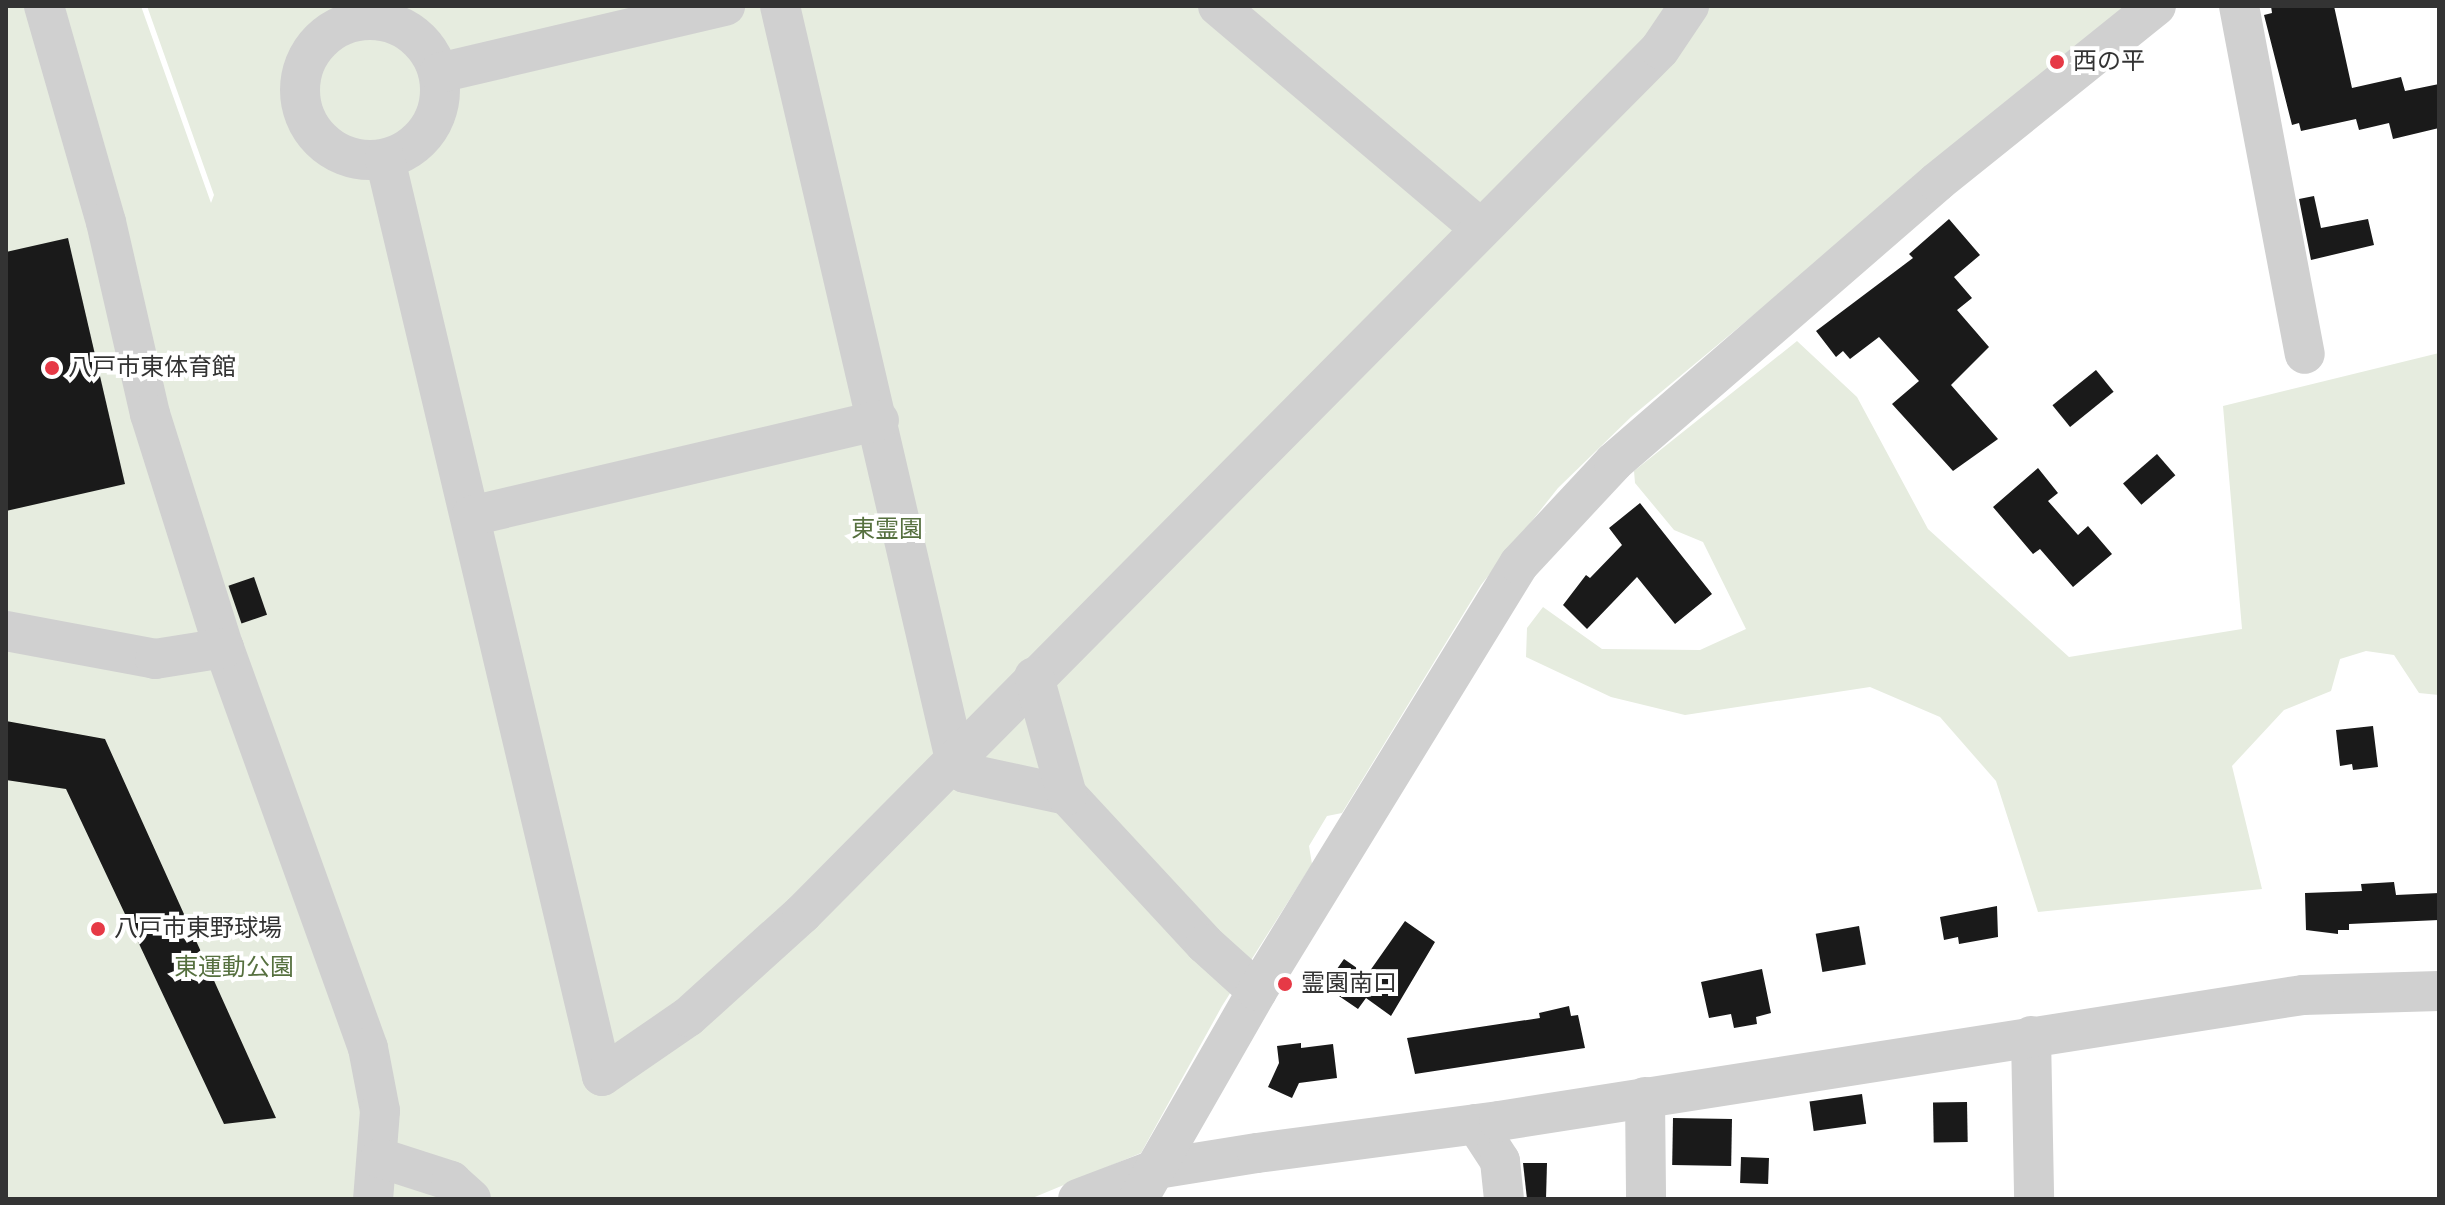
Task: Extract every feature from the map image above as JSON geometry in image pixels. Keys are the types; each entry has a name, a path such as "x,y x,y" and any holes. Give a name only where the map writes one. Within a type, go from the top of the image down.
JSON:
{"street":[{"path":"44,6 106,222 150,414 224,648 368,1048 380,1111 380,1158 373,1199"},
{"path":"439,73 725,6"},
{"path":"780,6 879,420 955,759 965,773 1067,795"},
{"path":"1218,6 1480,228"},
{"path":"385,159 602,1076 688,1017 802,914 1660,49 1689,6"},
{"path":"1148,1184 1257,991 1519,564 1614,462 1937,182 2156,6"},
{"path":"2239,6 2305,354"},
{"path":"353,14 410,32 433,57 439,73 439,107 433,123 410,149 385,159 361,160 330,148 312,130 301,107 299,90 307,58 330,32 353,14"},
{"path":"471,516 879,420"},
{"path":"6,631 155,659 224,648"},
{"path":"1034,677 1067,795 1205,944 1257,991"},
{"path":"1078,1199 1476,1124 2031,1036 2303,995 2439,991"},
{"path":"2031,1036 2034,1199"},
{"path":"1645,1097 1646,1199"},
{"path":"1476,1124 1500,1161 1504,1199"},
{"path":"380,1158 451,1181 471,1199"}],"green space":[{"name":"東霊園","path":"6,6 141,6 211,203 214,195 147,6 2125,6 1631,417 1558,488 1481,585 1342,813 1327,816 1309,846 1312,864 1222,1006 1141,1153 1030,1199 6,1199"},
{"path":"1797,341 1857,397 1928,529 2069,657 2242,629 2223,406 2439,353 2439,695 2419,693 2394,655 2366,651 2340,659 2331,691 2284,710 2232,766 2262,889 2038,912 1996,781 1940,717 1870,687 1685,715 1611,697 1526,657 1527,628 1543,607 1602,649 1700,650 1746,629 1703,542 1674,530 1635,483 1634,471"}],"building":[{"path":"2271,6 2334,6 2352,88 2401,77 2405,91 2439,84 2439,128 2393,139 2389,123 2359,130 2356,119 2301,131 2299,123 2292,125 2264,15 2272,13"},
{"path":"2314,196 2321,228 2368,219 2374,245 2311,260 2299,199"},
{"path":"1949,219 1980,255 1954,277 1972,298 1957,310 1989,347 1951,385 1998,439 1953,471 1892,404 1919,381 1879,337 1850,359 1843,351 1836,357 1816,331 1913,258 1909,254"},
{"name":"八戸市東体育館","path":"68,238 125,484 6,511 6,252"},
{"path":"2096,370 2114,392 2070,427 2052,405"},
{"path":"2157,454 2175,475 2141,505 2123,484"},
{"path":"2038,468 2058,493 2048,501 2078,535 2088,526 2112,554 2073,587 2040,549 2033,554 1993,507"},
{"path":"1640,503 1712,594 1675,624 1637,577 1587,629 1563,605 1586,575 1590,578 1622,545 1609,528"},
{"path":"254,577 267,615 241,624 228,586"},
{"path":"6,721 105,739 276,1118 224,1124 66,789 6,780"},
{"path":"2373,726 2378,767 2353,770 2352,764 2340,766 2336,730"},
{"path":"2394,882 2396,895 2439,893 2439,920 2349,924 2349,930 2338,930 2338,934 2306,930 2305,893 2362,891 2361,884"},
{"path":"1997,906 1998,937 1959,944 1958,937 1944,940 1940,917"},
{"path":"1405,921 1435,942 1391,1016 1366,998 1358,1009 1336,994 1327,983 1344,959 1367,975"},
{"path":"1859,926 1866,964 1822,972 1816,934"},
{"path":"1762,969 1771,1013 1756,1017 1757,1024 1734,1028 1731,1014 1709,1018 1701,982"},
{"path":"1569,1006 1571,1016 1578,1015 1585,1048 1415,1074 1407,1038 1540,1018 1539,1013"},
{"path":"1301,1043 1301,1048 1333,1044 1337,1078 1299,1083 1292,1098 1268,1087 1279,1063 1277,1046"},
{"path":"1862,1094 1866,1124 1814,1131 1810,1101"},
{"path":"1967,1102 1968,1142 1934,1143 1933,1103"},
{"path":"1673,1118 1732,1119 1731,1166 1672,1165"},
{"path":"1741,1157 1769,1158 1768,1184 1740,1183"},
{"path":"1523,1163 1547,1163 1546,1199 1527,1199"}],"place":[{"name":"西の平","path":"2057,62"},
{"name":"八戸市東体育館","path":"52,368"},
{"name":"八戸市東野球場","path":"98,929"},
{"name":"霊園南口","path":"1285,984"}],"park label":[{"name":"東運動公園","path":"234,968"}]}
